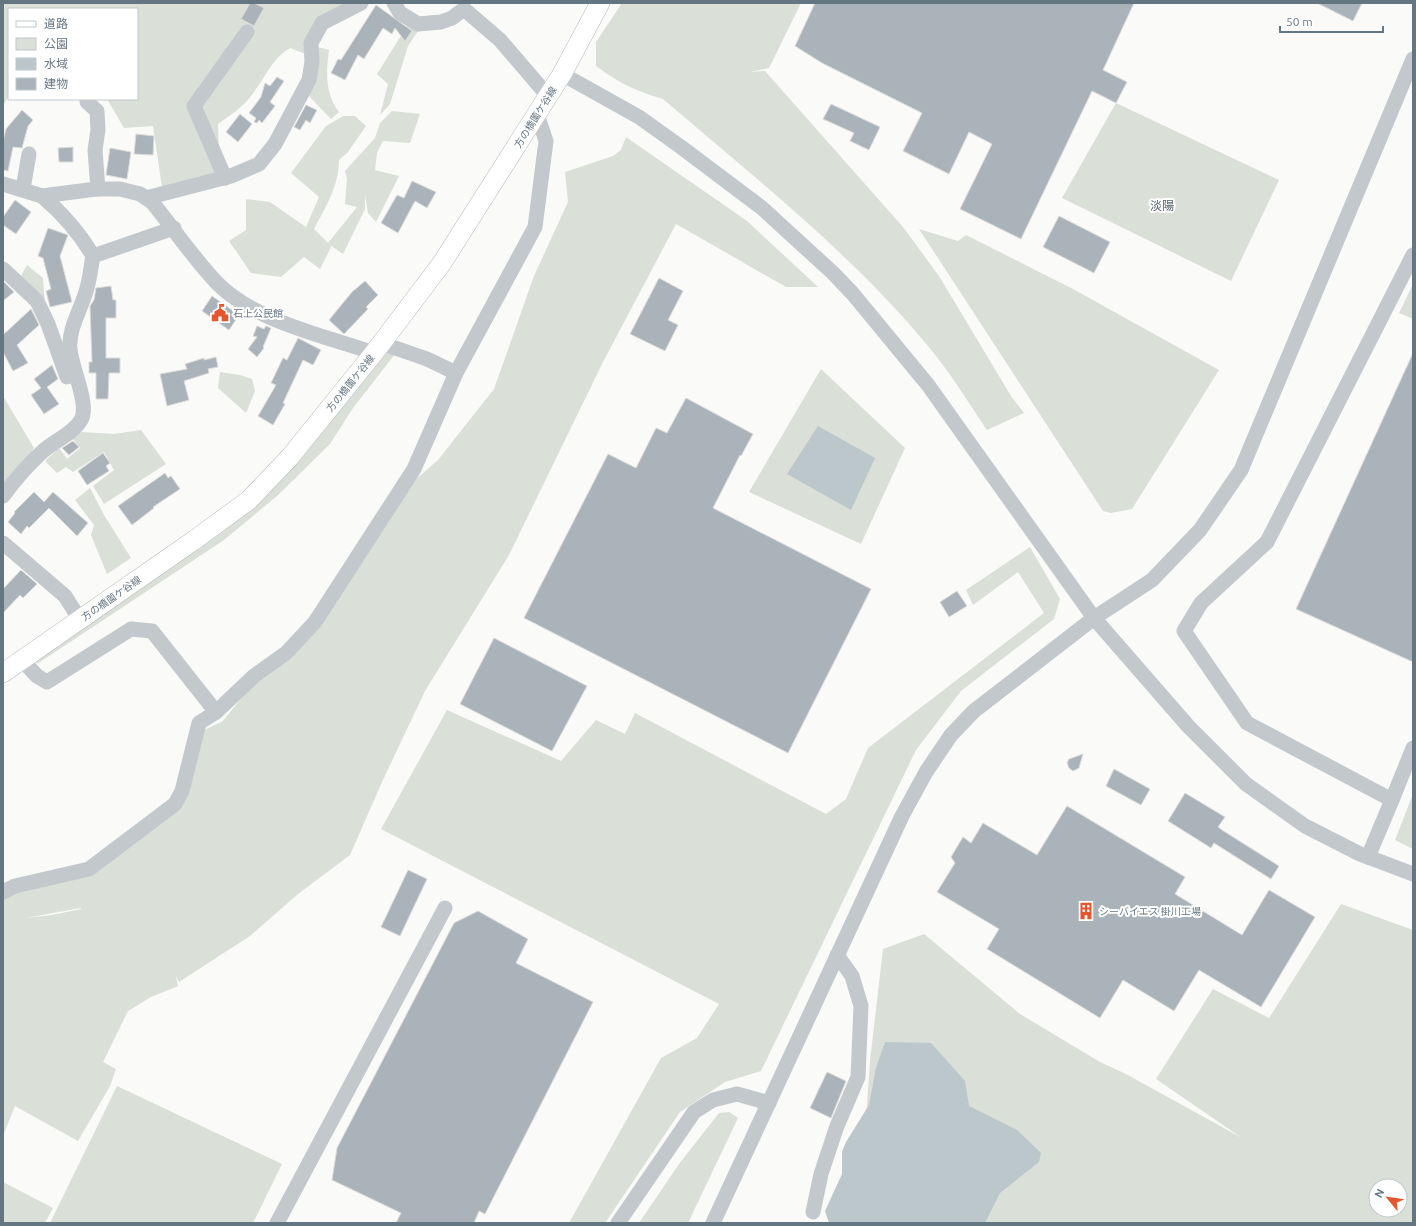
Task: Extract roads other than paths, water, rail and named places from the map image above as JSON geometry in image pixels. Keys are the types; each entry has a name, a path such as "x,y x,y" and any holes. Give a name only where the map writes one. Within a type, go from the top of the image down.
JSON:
{"main road":[{"name":"方の橋薗ケ谷線","path":"3,673 249,500 290,457 378,348 442,264 562,74 600,3"}],"street":[{"path":"146,198 225,178 259,164 275,144 309,80 312,62 311,43 322,23 361,3"},
{"path":"394,3 400,14 418,24 441,22 452,18 464,9 500,40 548,96"},
{"path":"225,178 194,106 247,32"},
{"path":"719,1220 769,1103 902,816 926,772 951,735 974,711 996,692 1094,618 1152,580 1200,530 1241,470 1413,59"},
{"path":"562,74 639,117 681,147 762,208 833,273 853,294 928,385 1094,618 1188,726 1246,784 1305,826 1368,857 1413,874"},
{"path":"87,102 97,111 98,130 95,150 98,189"},
{"path":"3,892 15,886 89,869 175,804 182,791 200,723 216,712 254,676 286,653 315,622 414,469 456,373 535,227 546,141 536,114"},
{"path":"23,189 29,154"},
{"path":"3,184 42,196 65,216 81,236 93,256 87,289 72,331 70,349 82,399 82,420 72,430 41,452 14,481 3,496"},
{"path":"42,196 98,189 120,190 140,194 152,202 217,283 240,301 264,315 378,348 427,358 456,373"},
{"path":"93,256 174,228"},
{"path":"1395,796 1247,723 1184,631 1201,603 1267,542 1413,255"},
{"path":"3,269 37,301 53,336 82,420"},
{"path":"3,543 65,596 80,620"},
{"path":"22,660 36,676 47,682 131,629 152,631 216,712"},
{"path":"1368,857 1395,796 1413,748"},
{"path":"1395,796 1413,785"},
{"path":"277,1223 445,908"},
{"path":"813,1212 821,1174 835,1133 858,1077 861,1006 852,976 837,955"},
{"path":"618,1223 694,1112 713,1100 737,1094 769,1103"}],"water":[{"path":"818,426 875,458 851,510 787,474"},
{"path":"885,1042 931,1043 965,1081 969,1106 1017,1130 1041,1153 1039,1162 1000,1193 985,1223 829,1223 825,1211 842,1174 842,1152 846,1142 869,1105 876,1068"}],"place":[{"name":"石上公民館","path":"220,313"},
{"name":"シーバイエス 掛川工場","path":"1086,911"}],"district":[{"name":"淡陽","path":"1162,206"}]}
